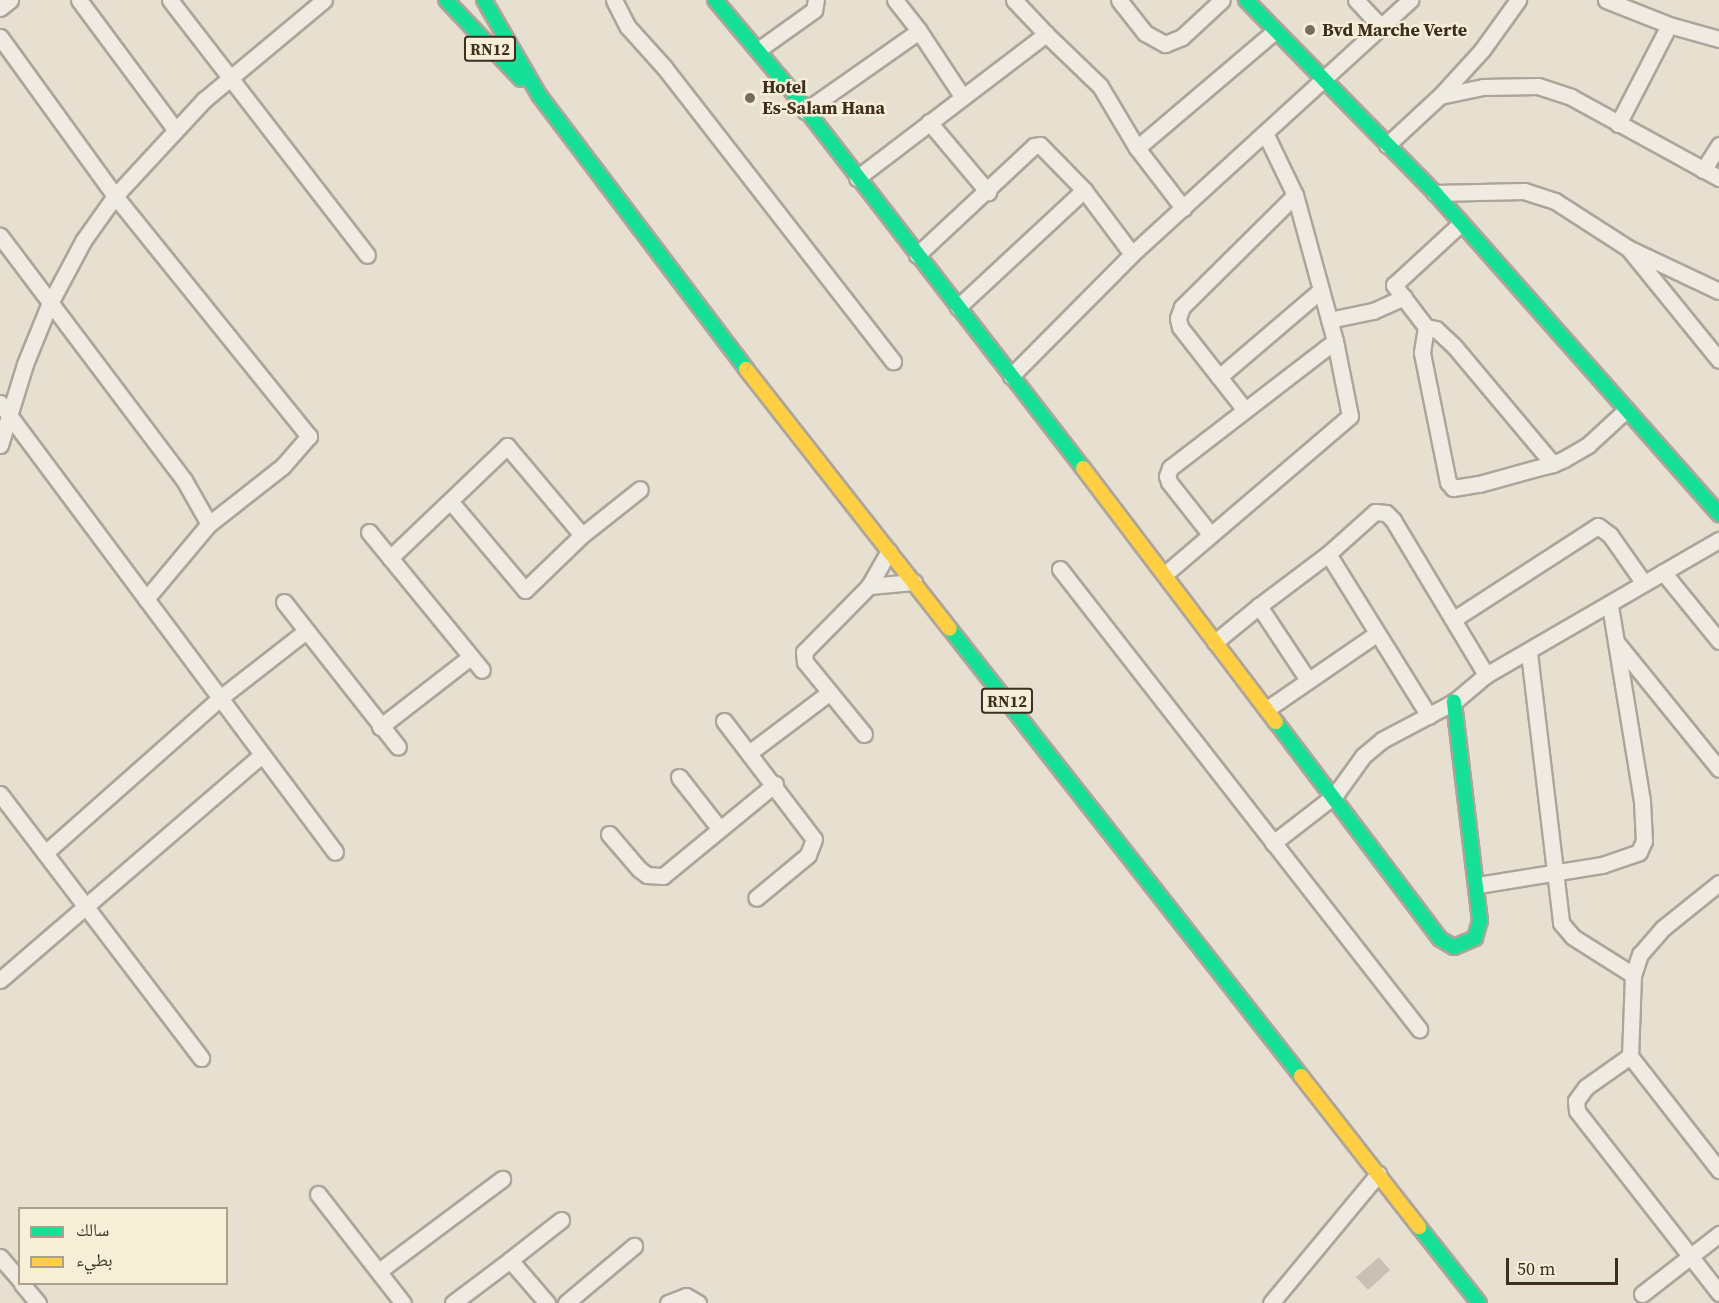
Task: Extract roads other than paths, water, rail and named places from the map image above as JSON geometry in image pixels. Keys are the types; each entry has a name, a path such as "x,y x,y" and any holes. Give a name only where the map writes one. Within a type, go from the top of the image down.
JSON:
{"street":[{"path":"0,8 10,0"},
{"path":"79,0 174,129"},
{"path":"170,0 232,76 367,255"},
{"path":"0,444 4,409 49,305 83,241 115,196 174,129 232,76 318,4 339,0"},
{"name":"RN12","path":"446,0 539,95"},
{"name":"RN12","path":"484,0 539,95 683,288 1479,1303"},
{"path":"614,0 628,27 664,67 893,361"},
{"path":"715,0 758,50 1011,375 1335,795 1440,939 1450,947 1475,938 1478,933 1478,885 1471,857 1454,702"},
{"path":"758,50 814,10 816,0"},
{"path":"895,0 919,31 962,96"},
{"path":"1014,0 1100,86 1137,148 1183,208"},
{"path":"1119,0 1145,33 1165,44 1182,37 1222,0"},
{"path":"1246,0 1274,32 1435,193 1460,224 1719,513"},
{"path":"1356,0 1380,26"},
{"path":"1011,375 1132,254 1410,0"},
{"path":"1387,145 1440,96 1482,50 1518,0"},
{"path":"1606,0 1669,25 1719,39"},
{"path":"1618,124 1669,25"},
{"path":"805,111 919,31"},
{"path":"1137,148 1274,32"},
{"path":"857,178 1046,34"},
{"path":"0,37 115,196 309,436 283,465 209,524 146,599"},
{"path":"1440,96 1483,87 1547,87 1719,178"},
{"path":"928,122 988,192"},
{"path":"1164,574 1350,416 1335,341 1295,195 1265,133"},
{"path":"1703,170 1719,144"},
{"path":"917,255 988,192 1034,146 1040,145 1084,190 1132,254"},
{"path":"1435,193 1505,189 1536,193 1555,201 1628,248 1719,291"},
{"path":"958,307 1084,190"},
{"path":"1245,410 1180,327 1182,307 1295,195"},
{"path":"1460,224 1394,285 1426,327 1436,330 1454,346 1553,464"},
{"path":"0,236 49,305 82,342 184,480 209,524"},
{"path":"1628,248 1719,360"},
{"path":"1219,377 1321,290"},
{"path":"1329,320 1373,311 1404,297"},
{"path":"1426,327 1422,353 1450,486 1458,489 1553,464 1588,445 1626,410"},
{"path":"1210,534 1167,476 1170,468 1335,341"},
{"path":"4,409 335,852"},
{"path":"390,558 507,446 582,535"},
{"path":"451,502 525,590 582,535 640,489"},
{"path":"1215,642 1328,554 1375,512 1386,513 1454,618 1486,675"},
{"path":"1454,618 1598,526 1610,535 1643,582"},
{"path":"369,532 469,658 482,670"},
{"path":"1274,843 1335,795 1363,756 1382,740 1454,702 1486,675 1529,653 1610,606 1643,582 1719,540"},
{"path":"864,734 805,662 804,652 869,586 889,550"},
{"path":"1328,554 1429,716"},
{"path":"1060,569 1419,1029"},
{"path":"1663,572 1719,641"},
{"path":"869,586 914,582"},
{"path":"284,602 380,727 399,747"},
{"path":"1259,606 1308,680"},
{"path":"1478,885 1633,857 1644,841 1642,801 1610,606"},
{"path":"45,853 220,698 306,631"},
{"path":"1267,709 1376,634"},
{"path":"1617,643 1719,770"},
{"path":"1529,653 1551,820 1553,873 1566,932 1634,975"},
{"path":"380,727 469,658"},
{"path":"749,753 830,692"},
{"path":"724,721 775,784 814,838 814,846 756,898"},
{"path":"0,980 262,754"},
{"path":"679,777 719,828"},
{"path":"609,834 639,869 647,875 663,876 775,784"},
{"path":"0,794 201,1058"},
{"path":"1717,1162 1630,1056 1634,975 1648,943 1719,883"},
{"path":"1630,1056 1586,1087 1578,1096 1576,1106 1719,1293"},
{"path":"1271,1303 1378,1174"},
{"path":"379,1271 502,1179"},
{"path":"318,1194 403,1303"},
{"path":"453,1303 561,1220"},
{"path":"1642,1294 1719,1234"},
{"path":"566,1303 634,1246"},
{"path":"0,1257 18,1278"},
{"path":"510,1260 547,1303"},
{"path":"23,1285 38,1303"},
{"path":"668,1303 686,1296 698,1303"}],"place":[{"name":"Bvd Marche Verte","path":"1310,30"},
{"name":"Hotel Es-Salam Hana","path":"750,98"}]}
